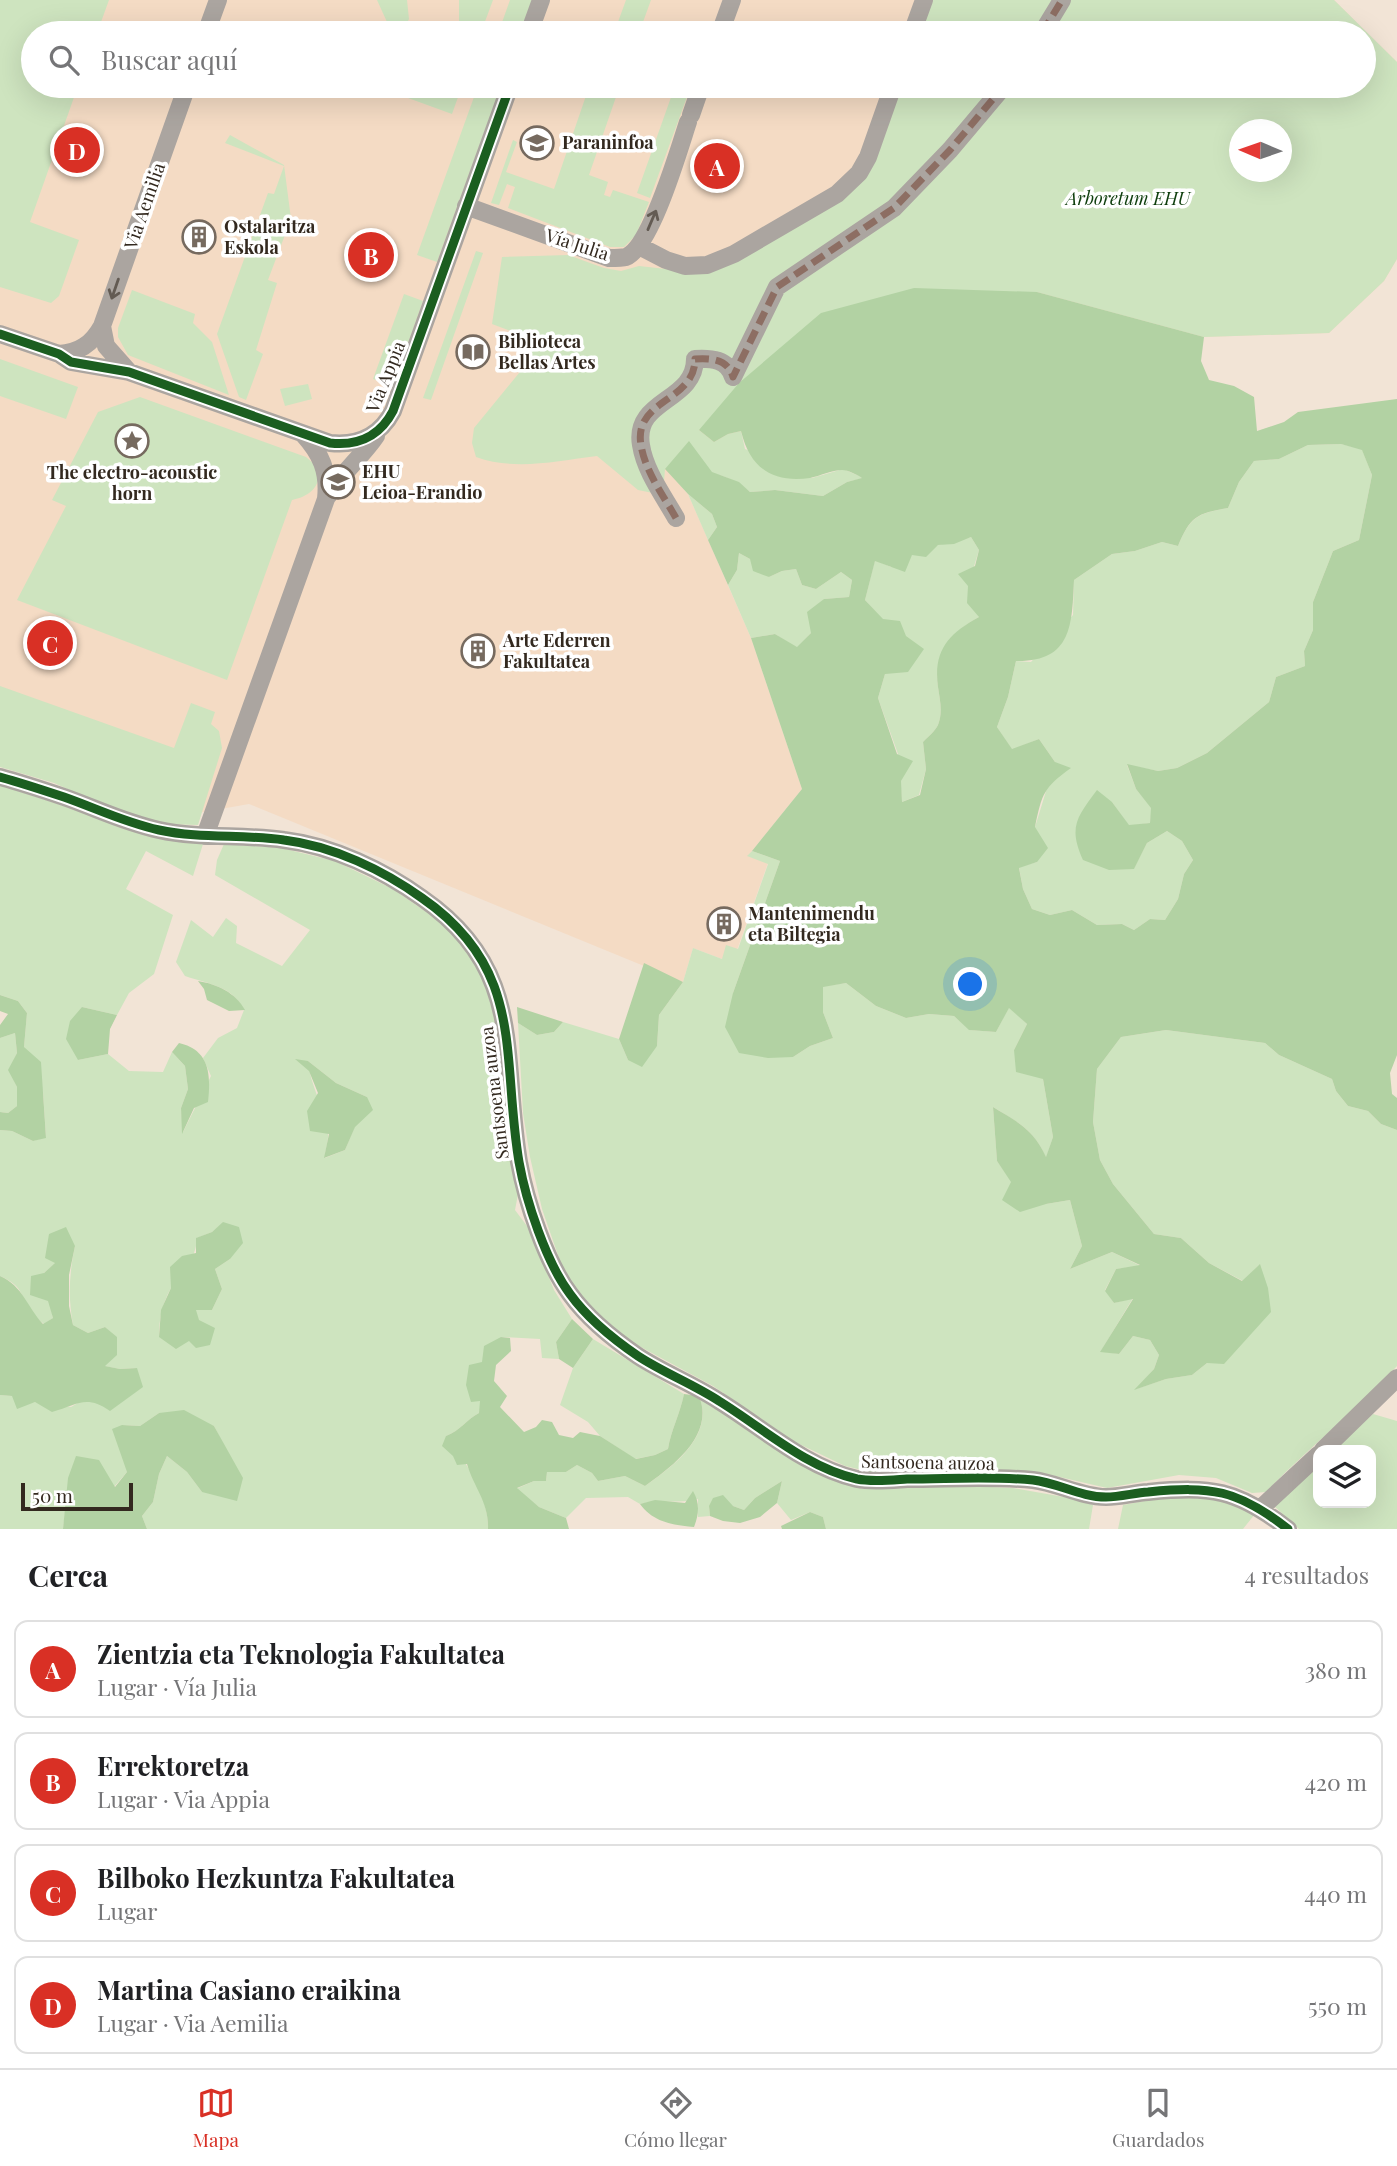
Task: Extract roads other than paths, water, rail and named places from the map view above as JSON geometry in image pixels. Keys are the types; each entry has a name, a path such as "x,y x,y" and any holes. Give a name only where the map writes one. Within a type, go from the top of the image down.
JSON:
{"street":[{"path":"210,21 218,0"},
{"path":"533,21 541,0"},
{"path":"724,21 732,0"},
{"path":"916,21 924,0"},
{"path":"1049,21 1062,0"},
{"name":"Via Aemilia","path":"59,355 87,345 102,326 183,98"},
{"name":"Via Appia","path":"0,334 59,355 71,362 130,372 330,443 349,444 367,438 381,428 393,411 506,98"},
{"path":"697,98 652,223 639,246 685,266 707,265 734,254 837,194 859,173 868,157 889,98"},
{"path":"676,518 647,464 641,444 640,433 646,414 674,395 695,366 695,359 710,358 724,363 733,377 777,287 894,208 950,150 994,98"},
{"name":"Vía Julia","path":"466,206 609,258 626,257 639,246"},
{"path":"102,326 106,346 130,372"},
{"path":"205,836 326,499 341,474 369,447 381,428"},
{"path":"303,433 323,462 328,484 326,499"},
{"name":"Santsoena auzoa","path":"0,777 67,798 118,820 162,831 288,840 335,852 422,897 451,921 474,945 485,963 498,998 508,1042 519,1163 534,1216 553,1265 568,1292 587,1315 640,1357 716,1399 808,1460 834,1472 862,1480 1036,1480 1095,1497 1191,1488 1233,1495 1261,1508 1288,1529"},
{"path":"1328,1445 1397,1378"},
{"path":"1261,1508 1313,1460"}],"place":[{"name":"Paraninfoa","path":"537,143"},
{"name":"Martina Casiano eraikina","path":"77,150"},
{"name":"Zientzia eta Teknologia Fakultatea","path":"717,166"},
{"name":"Ostalaritza Eskola","path":"199,237"},
{"name":"Errektoretza","path":"371,255"},
{"name":"Biblioteca Bellas Artes","path":"473,352"},
{"name":"The electro-acoustic horn","path":"132,441"},
{"name":"EHU Leioa-Erandio","path":"338,482"},
{"name":"Bilboko Hezkuntza Fakultatea","path":"50,643"},
{"name":"Arte Ederren Fakultatea","path":"478,651"},
{"name":"Mantenimendu eta Biltegia","path":"724,924"}],"park label":[{"name":"Arboretum EHU","path":"1128,199"}]}
